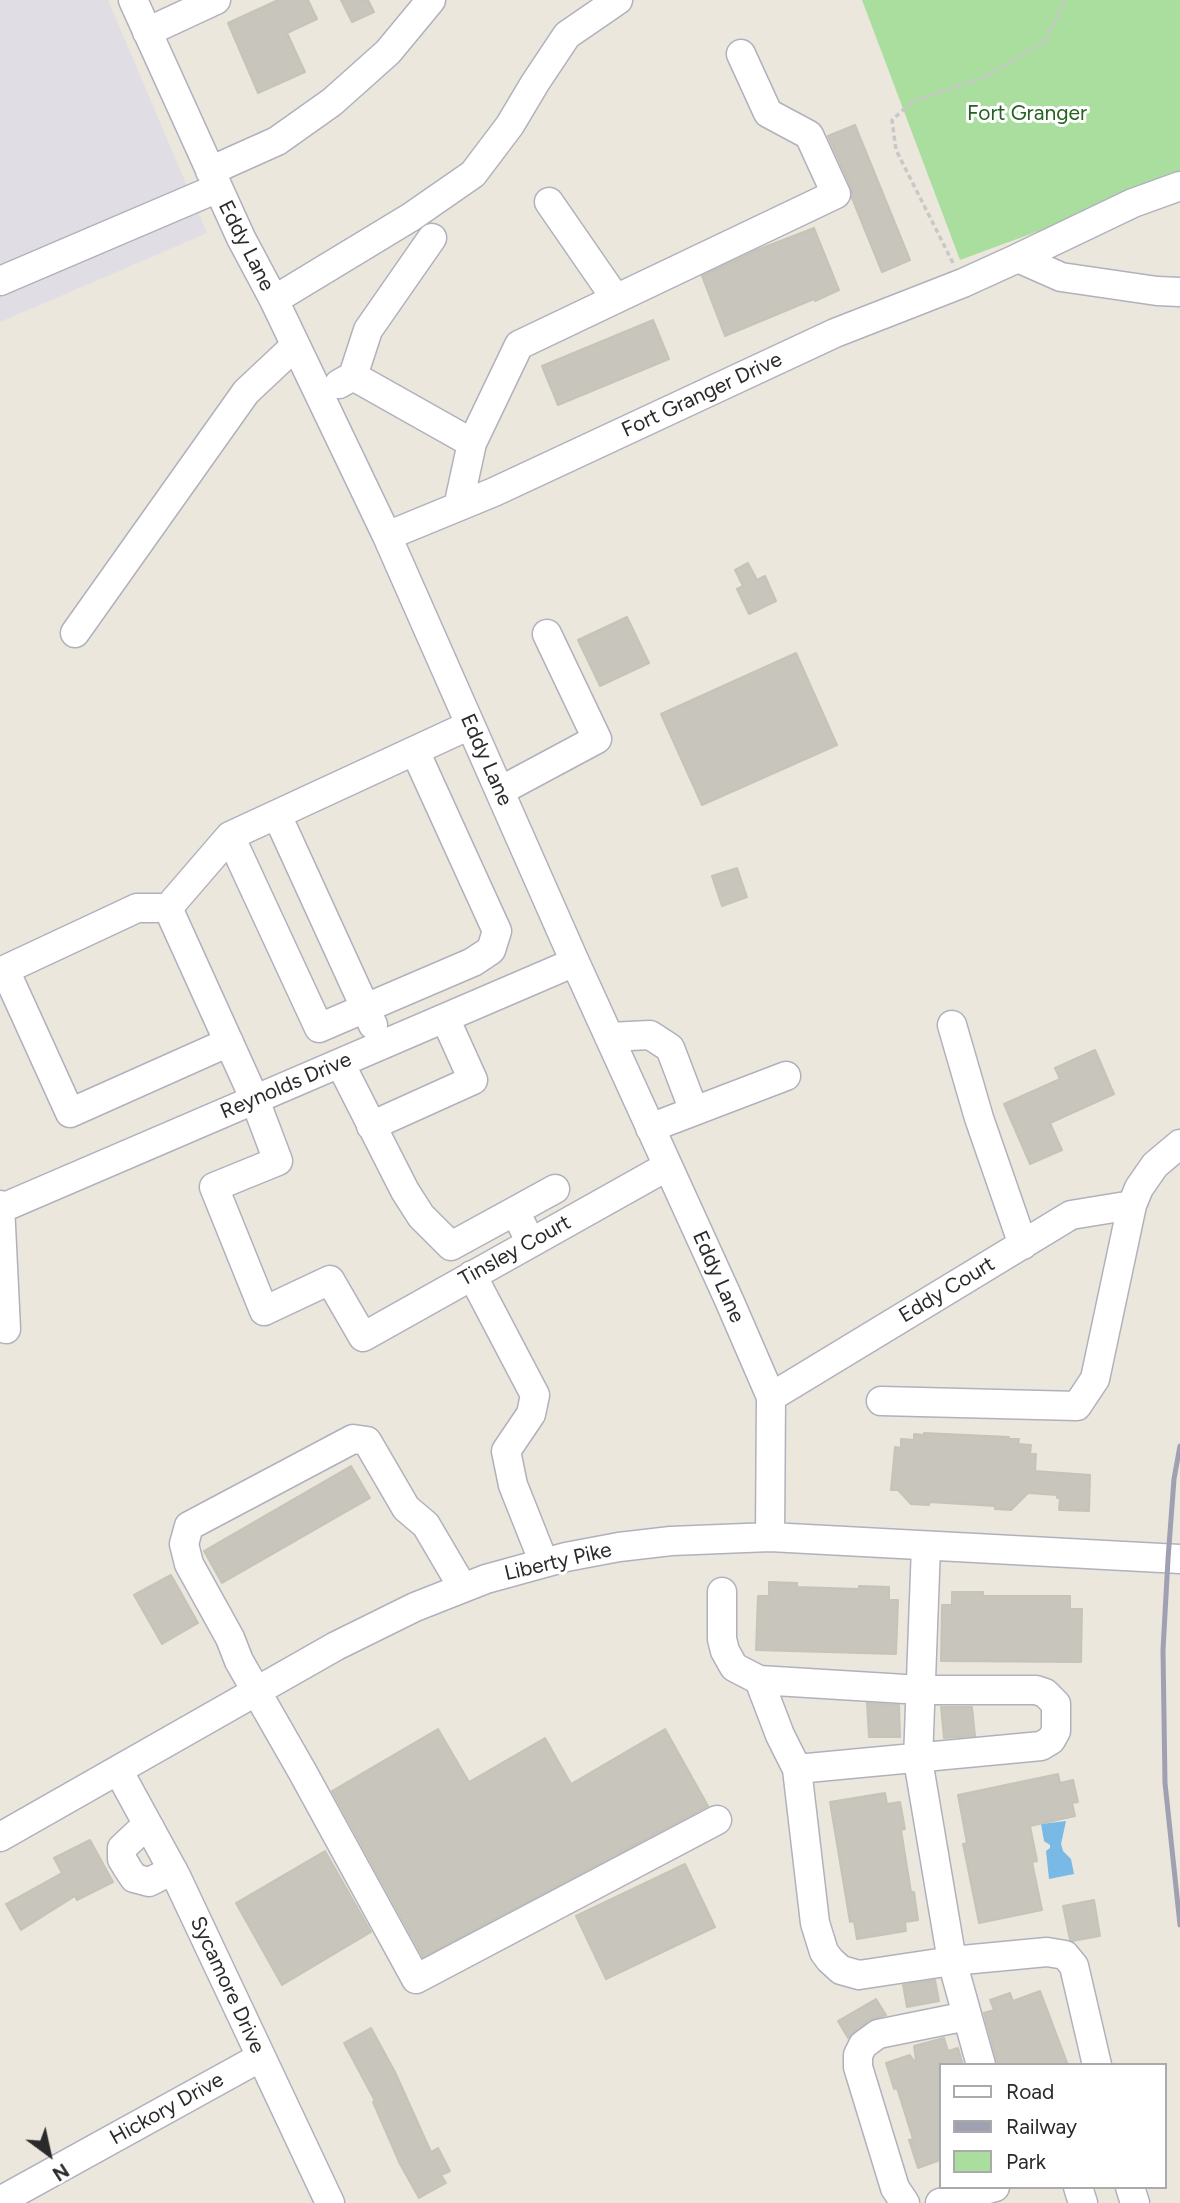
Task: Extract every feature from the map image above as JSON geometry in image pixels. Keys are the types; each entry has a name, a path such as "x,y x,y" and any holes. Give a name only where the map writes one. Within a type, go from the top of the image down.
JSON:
{"street":[{"name":"Eddy Lane","path":"133,0 214,180 387,536 771,1397 770,1537"},
{"path":"147,32 216,0"},
{"path":"0,281 214,180 277,141 332,102 388,51 431,0"},
{"path":"274,300 411,218 473,174 510,125 566,35 618,0"},
{"path":"458,506 472,443 519,345 836,194 809,135 768,113 741,54"},
{"name":"Fort Granger Drive","path":"387,536 458,506 835,332 963,282 1133,203 1180,186"},
{"path":"550,202 616,299"},
{"path":"318,396 353,376 368,330 432,238"},
{"path":"1018,258 1061,277 1180,292"},
{"path":"75,632 246,392 295,346"},
{"path":"353,376 472,443"},
{"path":"500,792 597,739 547,635"},
{"path":"229,1042 70,1113 2,971 137,908 168,908 230,836 470,725"},
{"path":"230,836 319,1028 473,962 491,950 497,930 415,751"},
{"path":"277,815 382,1045"},
{"path":"168,908 255,1100"},
{"name":"Reynolds Drive","path":"0,1209 575,962"},
{"path":"371,1126 473,1080 445,1018"},
{"path":"952,1025 979,1118 1023,1245"},
{"path":"609,1037 650,1035 670,1048 694,1111"},
{"path":"340,1063 405,1191 421,1216 451,1246 555,1189"},
{"path":"650,1128 786,1076"},
{"name":"Tinsley Court","path":"255,1100 278,1161 214,1187 264,1311 330,1280 363,1337 668,1166"},
{"path":"881,1401 1077,1406 1095,1378 1132,1205 1139,1188 1155,1165 1180,1144"},
{"name":"Eddy Court","path":"771,1397 1071,1215 1132,1205"},
{"path":"0,1209 6,1329"},
{"path":"515,1211 531,1243"},
{"path":"472,1275 535,1395 531,1414 506,1451 513,1485 544,1563"},
{"path":"463,1588 426,1525 406,1508 367,1441 353,1439 189,1526 184,1544 189,1564 239,1661 416,1979 717,1821"},
{"name":"Liberty Pike","path":"0,1837 336,1646 415,1607 486,1579 544,1563 619,1547 671,1541 770,1537 1180,1559"},
{"path":"926,1546 918,1756 952,1961 980,2063"},
{"path":"722,1592 722,1639 725,1651 734,1667 759,1680 921,1690 1036,1690 1045,1693 1056,1704 1056,1731 1051,1740 1041,1746 797,1769"},
{"path":"759,1680 780,1735 797,1769 816,1923 824,1952 830,1960 841,1970 859,1975 952,1961 1047,1952 1065,1955 1074,1966 1097,2063"},
{"name":"Sycamore Drive","path":"118,1770 173,1870 330,2203"},
{"path":"150,1828 138,1833 122,1848 122,1859 134,1878 149,1882 173,1870"},
{"path":"905,2203 895,2188 858,2067 858,2055 863,2045 878,2034 967,2016"},
{"name":"Hickory Drive","path":"0,2201 261,2057"},
{"path":"940,2203 988,2189"}],"path":[{"path":"963,282 896,150 892,120 913,102 985,77 1045,41 1065,0"}],"shaded area":[{"path":"0,0 108,0 207,233 0,322"}],"green space":[{"name":"Fort Granger","path":"862,0 1180,0 1180,179 960,260"}],"water":[{"path":"1066,1821 1061,1844 1063,1851 1071,1859 1074,1874 1049,1879 1046,1851 1050,1845 1044,1841 1041,1824"}],"building":[{"path":"278,0 308,0 317,19 287,33 305,72 258,93 228,23"},
{"path":"341,0 368,0 374,12 352,22"},
{"path":"855,125 910,260 882,272 852,198 851,187 828,136"},
{"path":"814,228 839,290 725,336 702,276 757,250"},
{"path":"653,320 669,359 558,405 542,366"},
{"path":"748,563 757,580 765,576 776,601 749,614 737,589 743,586 735,570"},
{"path":"627,617 649,663 600,686 578,640"},
{"path":"796,653 837,745 702,805 661,714"},
{"path":"737,868 747,897 722,906 712,876"},
{"path":"1095,1050 1114,1094 1050,1123 1062,1150 1030,1164 1004,1104 1060,1079 1055,1068"},
{"path":"914,1434 1019,1439 1018,1444 1031,1445 1030,1454 1036,1454 1035,1471 1090,1475 1089,1511 1059,1510 1060,1498 1057,1498 1057,1495 1028,1493 1011,1510 995,1509 995,1506 929,1502 929,1505 911,1504 898,1490 891,1490 895,1447 901,1448 901,1439 914,1440"},
{"path":"351,1466 370,1498 222,1583 204,1551"},
{"path":"171,1575 198,1623 162,1644 134,1595"},
{"path":"769,1582 797,1583 797,1587 889,1587 889,1600 898,1600 896,1654 756,1650 758,1596 769,1596"},
{"path":"952,1592 983,1592 983,1596 1070,1596 1070,1609 1082,1609 1081,1662 941,1661 942,1605 952,1605"},
{"path":"867,1703 899,1705 900,1737 869,1737"},
{"path":"941,1707 972,1707 975,1736 944,1738"},
{"path":"438,1729 469,1782 545,1738 571,1784 665,1729 708,1806 423,1957 332,1791"},
{"path":"1058,1774 1060,1783 1073,1780 1078,1802 1072,1803 1075,1816 1030,1826 1037,1861 1032,1862 1042,1910 979,1923 963,1844 967,1843 958,1795"},
{"path":"885,1793 887,1804 900,1802 905,1829 901,1830 918,1920 905,1922 906,1931 857,1939 854,1921 850,1922 830,1802"},
{"path":"90,1840 113,1882 77,1900 75,1896 21,1930 6,1904 62,1873 54,1858"},
{"path":"325,1851 371,1932 282,1985 236,1903"},
{"path":"685,1864 715,1927 606,1979 576,1916"},
{"path":"1094,1900 1100,1936 1070,1940 1063,1906"},
{"path":"935,1980 939,2001 907,2007 903,1985"},
{"path":"1040,1991 1067,2063 997,2063 984,2013 994,2010 990,2000 1010,1993 1013,2001"},
{"path":"876,1999 886,2015 868,2021 848,2038 838,2021"},
{"path":"371,2028 395,2072 431,2152 438,2148 450,2171 441,2175 446,2183 419,2198 400,2164 373,2102 375,2101 344,2043"},
{"path":"944,2038 948,2051 958,2048 962,2063 939,2063 939,2160 918,2168 909,2140 913,2139 886,2063 910,2055 916,2060 914,2046"}],"railway":[{"path":"1180,1446 1174,1479 1163,1650 1165,1783 1180,1925"}]}
